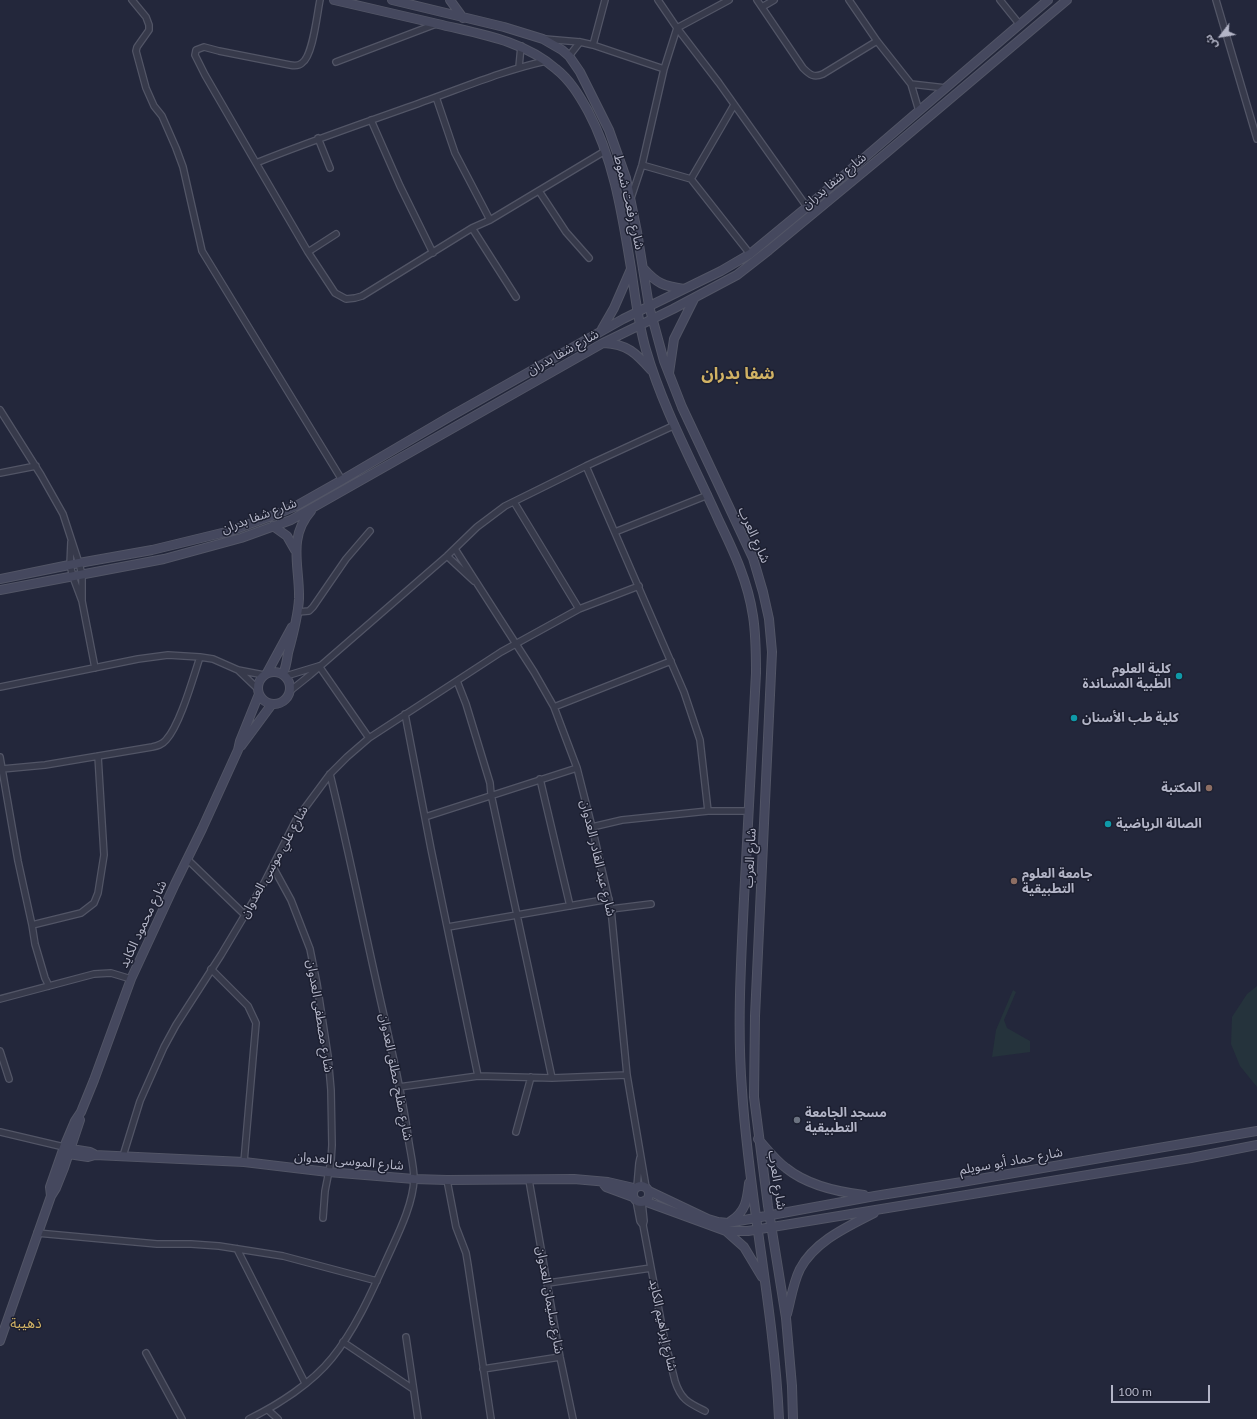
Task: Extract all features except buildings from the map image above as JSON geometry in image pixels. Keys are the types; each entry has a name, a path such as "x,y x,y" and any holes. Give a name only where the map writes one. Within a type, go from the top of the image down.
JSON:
{"main road":[{"name":"شارع رفعت شموط","path":"334,0 490,36 521,46 546,61 562,74 575,90 593,121 605,151 620,205 640,325"},
{"name":"شارع رفعت شموط","path":"392,0 416,2 463,18 504,27 543,39 569,56 589,88 611,135 621,162 631,198 652,320"},
{"path":"450,0 463,18"},
{"name":"شارع شفا بدران","path":"0,590 180,555 241,538 291,520 603,343 694,299 750,266 1067,0"},
{"name":"شارع شفا بدران","path":"0,579 152,550 230,530 286,510 342,480 600,331 721,271 750,254 1045,3"},
{"path":"1045,3 1050,14"},
{"path":"643,268 651,277 661,284 668,287 685,289"},
{"path":"600,331 614,308 631,269"},
{"path":"669,375 674,339 694,299"},
{"name":"شارع العرب","path":"652,320 669,375 682,408 752,558 763,592 769,619 772,652 771,684 762,858 754,1057 754,1097 758,1139 786,1318 792,1386 793,1419"},
{"name":"شارع العرب","path":"640,325 654,374 675,425 739,563 753,616 756,641 756,673 741,967 740,1017 742,1090 750,1174 774,1354 779,1419"},
{"path":"603,343 615,343 632,350 654,374"},
{"path":"284,675 298,612 299,587 296,552 297,536 303,521 312,509"},
{"path":"273,526 287,536 296,552"},
{"path":"266,674 275,672 284,675 290,683 290,691 287,698 280,703 272,704 264,701 259,692 259,681 266,674 296,622"},
{"name":"شارع محمود الكايد","path":"0,1341 50,1196 50,1187 80,1123 81,1112 131,979 238,750 259,692"},
{"name":"شارع محمود الكايد","path":"238,750 272,704"},
{"name":"شارع حماد أبو سويلم","path":"770,1215 1257,1132"},
{"path":"758,1139 782,1165 795,1174 823,1187 840,1192 875,1196"},
{"name":"شارع حماد أبو سويلم","path":"772,1228 1191,1158 1257,1145"},
{"name":"شارع الموسى العدوان","path":"66,1151 88,1157 95,1155 244,1162 328,1172 414,1179 574,1179 608,1182 642,1188 708,1219 728,1223 770,1215"},
{"path":"728,1223 738,1216 744,1208 750,1174"},
{"name":"شارع الموسى العدوان","path":"602,1182 606,1187 726,1232 772,1228"},
{"path":"642,1188 648,1197 639,1200 632,1192 642,1188"},
{"path":"786,1318 798,1273 811,1255 824,1242 834,1235 880,1210"},
{"path":"726,1232 744,1247 764,1280"}],"street":[{"path":"132,0 146,17 149,25 149,30 137,47 136,51 146,88 154,106 162,116 183,167 202,252 342,480"},
{"path":"320,0 310,54 302,64 296,66 290,65 204,47 196,50 195,55 204,75 308,252 335,293 343,298 351,299 362,296 472,228 490,220 605,151"},
{"path":"593,44 605,0"},
{"path":"658,0 807,207"},
{"path":"631,198 642,165 664,68 677,28 729,0"},
{"path":"757,0 803,68 813,76 823,74 877,41"},
{"path":"762,7 774,0"},
{"path":"1000,0 1020,25"},
{"path":"1216,0 1257,139"},
{"path":"851,1 877,41 911,84 919,111"},
{"path":"336,62 436,24"},
{"path":"543,39 593,44 664,68"},
{"path":"569,56 580,42"},
{"path":"518,67 521,46"},
{"path":"256,163 318,138 518,67 546,61"},
{"path":"911,84 946,88"},
{"path":"436,97 456,153 490,220"},
{"path":"691,179 734,105"},
{"path":"371,120 400,186 433,253"},
{"path":"318,138 330,168"},
{"path":"642,165 691,179 750,254"},
{"path":"539,191 566,232 589,258"},
{"path":"472,228 516,297"},
{"path":"308,252 336,234"},
{"path":"0,410 36,466 63,514 82,575 82,601"},
{"path":"290,691 447,556 477,527 505,506 586,466 675,425"},
{"path":"0,473 36,466"},
{"path":"586,466 684,692 700,740 708,811"},
{"path":"615,532 708,495"},
{"path":"514,502 579,609"},
{"path":"298,612 309,611 314,607 346,559 370,531"},
{"path":"71,538 70,565 82,601 95,668"},
{"name":"شارع عبد القادر العدوان","path":"455,548 516,643 554,707 577,768 611,909 627,1075 640,1158 642,1188"},
{"name":"شارع عبد القادر العدوان","path":"447,556 477,584"},
{"name":"شارع علي موسى العدوان","path":"122,1156 140,1101 161,1053 176,1025 245,916 273,867 296,820 330,774 369,738 516,643 579,609 639,586"},
{"path":"0,687 138,659 168,655 213,659 238,670 266,674"},
{"path":"2,769 45,765 152,748 160,745 165,742 170,735 179,716 200,657"},
{"path":"554,707 671,662"},
{"path":"284,675 320,666"},
{"path":"320,666 369,738"},
{"path":"238,670 259,692"},
{"path":"457,681 490,783 491,794 552,1078"},
{"path":"405,714 472,1054 478,1076"},
{"path":"32,925 81,913 94,903 96,898 104,855 98,756"},
{"path":"0,757 18,861 35,944 40,964 49,986"},
{"path":"425,816 577,768"},
{"name":"شارع مفلح مطلق العدوان","path":"249,1419 268,1410 305,1383 323,1368 344,1342 363,1310 404,1221 414,1179 399,1087 342,822 330,774"},
{"path":"540,779 570,906"},
{"path":"592,827 622,820 708,811 749,811"},
{"path":"187,859 245,916"},
{"name":"شارع مصطفى العدوان","path":"273,867 296,911 310,949 328,1056 331,1090 332,1145 331,1161 324,1191 323,1218"},
{"path":"448,927 609,899"},
{"path":"611,909 651,904"},
{"path":"211,968 248,1006 256,1023 244,1162"},
{"path":"0,999 94,974 103,973 131,979"},
{"path":"0,1051 9,1079"},
{"path":"399,1087 478,1076 552,1078 627,1075"},
{"path":"516,1132 531,1077"},
{"path":"0,1132 66,1151"},
{"name":"شارع عبد القادر العدوان","path":"640,1158 639,1163 642,1188"},
{"path":"447,1180 456,1227 466,1253 491,1419"},
{"name":"شارع سليمان العدوان","path":"529,1180 560,1357 573,1419"},
{"name":"شارع إبراهيم الكايد","path":"639,1200 640,1221 643,1226 664,1337 677,1388 684,1399 706,1411"},
{"path":"37,1233 157,1244 191,1244 238,1249 282,1256 377,1281"},
{"path":"238,1249 305,1383"},
{"path":"548,1283 651,1268"},
{"path":"406,1337 418,1419"},
{"path":"344,1342 413,1389"},
{"path":"146,1354 182,1419"},
{"path":"483,1369 560,1357"},
{"path":"268,1410 278,1419"}],"shaded area":[{"path":"1257,986 1257,1087 1240,1066 1231,1044 1232,1017 1247,994"},
{"path":"1013,990 1016,992 1004,1020 1007,1028 1030,1041 1030,1052 992,1057 996,1030"}],"place":[{"name":"كلية العلوم الطبية المساندة","path":"1179,676"},
{"name":"كلية طب الأسنان","path":"1074,718"},
{"name":"المكتبة","path":"1209,788"},
{"name":"الصالة الرياضية","path":"1108,824"},
{"name":"جامعة العلوم التطبيقية","path":"1014,881"},
{"name":"مسجد الجامعة التطبيقية","path":"797,1120"}],"district":[{"name":"شفا بدران","path":"738,374"},
{"name":"ذهيبة","path":"26,1323"}]}
